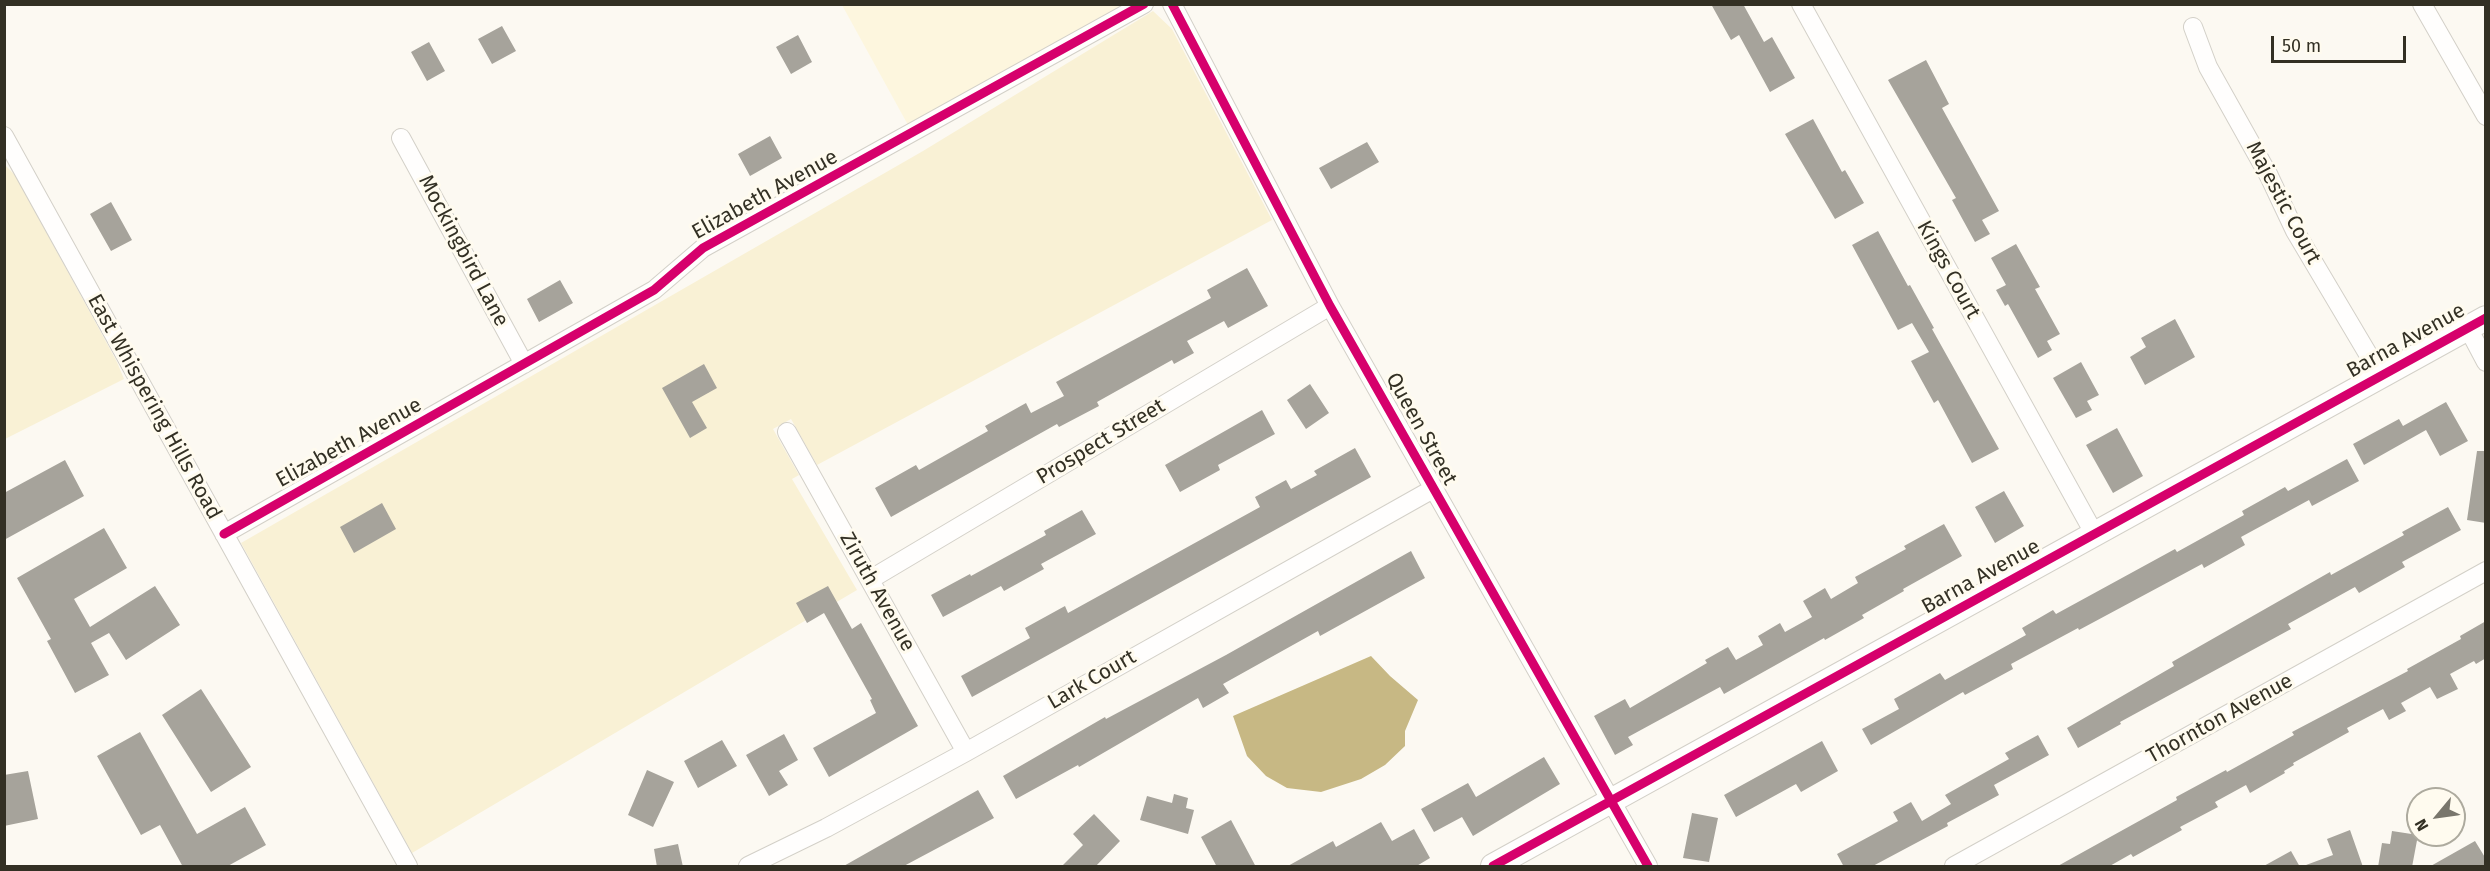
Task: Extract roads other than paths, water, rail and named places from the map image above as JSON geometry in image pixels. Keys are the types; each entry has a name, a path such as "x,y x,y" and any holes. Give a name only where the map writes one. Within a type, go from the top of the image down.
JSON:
{"street":[{"name":"Elizabeth Avenue","path":"224,534 654,290 703,248 1144,4"},
{"name":"Queen Street","path":"1172,4 1330,306 1648,867"},
{"name":"Kings Court","path":"1801,4 2095,535"},
{"path":"2422,4 2486,116"},
{"name":"Majestic Court","path":"2193,27 2208,67 2269,176 2295,231 2381,376"},
{"name":"East Whispering Hills Road","path":"4,136 408,867"},
{"name":"Mockingbird Lane","path":"401,138 524,364"},
{"name":"Prospect Street","path":"871,579 1330,306"},
{"name":"Barna Avenue","path":"1493,867 2476,323"},
{"path":"2476,323 2486,362"},
{"name":"Ziruth Avenue","path":"787,432 966,752"},
{"name":"Lark Court","path":"748,867 826,828 966,752 1433,489"},
{"name":"Thornton Avenue","path":"1954,867 2486,571"}]}
